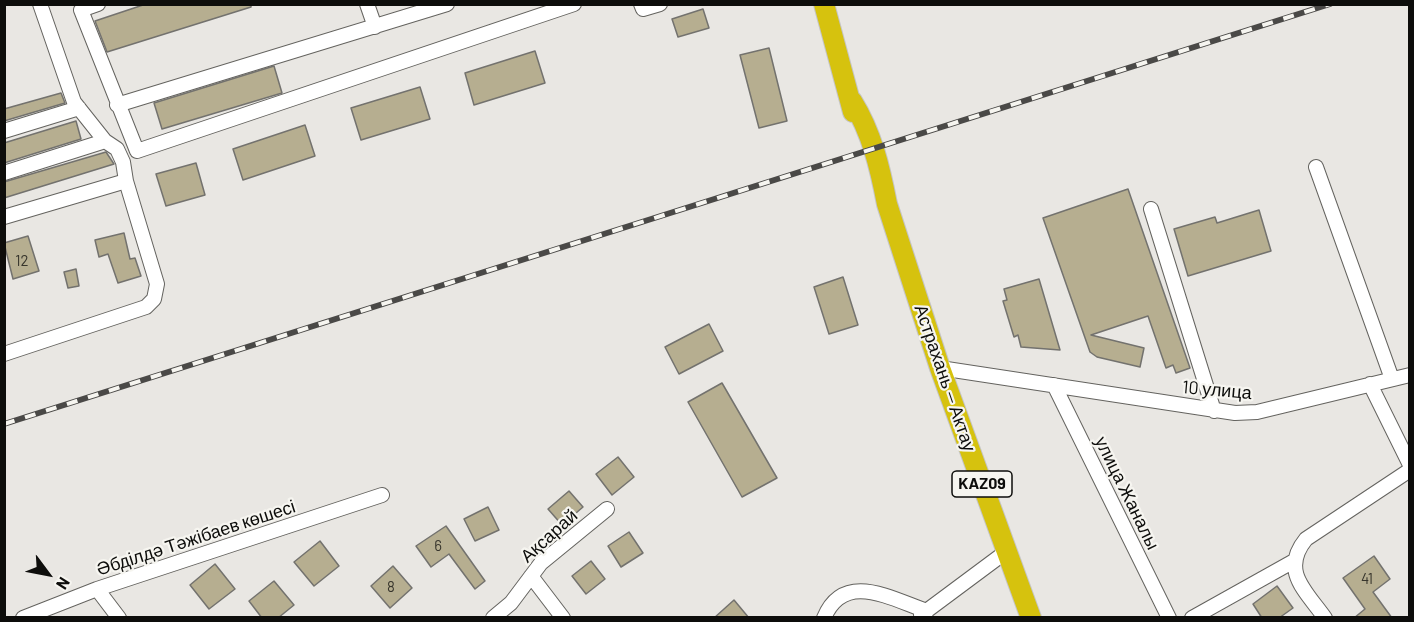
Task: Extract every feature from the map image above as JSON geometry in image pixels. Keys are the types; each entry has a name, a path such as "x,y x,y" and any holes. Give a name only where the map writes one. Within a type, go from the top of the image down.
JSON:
{"highway":[{"name":"Астрахань — Актау","path":"824,4 852,101 854,124 863,154 873,180 887,204 940,368 1031,618"}],"street":[{"path":"4,354 146,307 154,299 157,284 126,181 123,162 117,149 105,141 79,108 40,4"},
{"path":"98,4 81,10 137,151 574,4"},
{"path":"367,4 375,27"},
{"path":"117,105 447,4"},
{"path":"641,4 643,9 660,4"},
{"path":"4,131 79,108"},
{"path":"4,173 105,141"},
{"path":"1316,167 1392,379"},
{"path":"4,217 126,181"},
{"path":"1150,209 1214,411"},
{"name":"10 улица","path":"940,368 1214,411 1257,412 1410,375"},
{"path":"1371,384 1406,447 1410,465"},
{"name":"улица Жаналы","path":"1054,386 1169,618"},
{"path":"1325,618 1299,582 1294,561 1298,549 1306,539 1410,470"},
{"name":"Әбділдә Тәжібаев көшесі","path":"22,618 97,589 382,495"},
{"name":"Ақсарай","path":"493,618 512,603 541,563 607,509"},
{"path":"824,618 828,607 850,591 862,589 922,614 1007,551"},
{"path":"1192,618 1294,561"},
{"path":"531,576 563,618"},
{"path":"97,589 119,618"}],"building":[{"path":"146,4 251,4 251,7 107,52 95,21"},
{"path":"703,9 709,28 678,37 672,19"},
{"path":"769,48 787,121 759,128 740,55"},
{"path":"535,51 545,83 474,105 465,73"},
{"path":"274,66 282,93 162,129 154,103"},
{"path":"420,87 430,119 361,140 351,108"},
{"path":"61,93 65,103 4,121 4,109"},
{"path":"76,121 81,139 4,163 4,143"},
{"path":"305,125 315,156 243,180 233,149"},
{"path":"106,152 114,164 4,198 4,182"},
{"path":"196,163 205,195 166,206 156,174"},
{"path":"1128,189 1190,368 1176,373 1173,365 1166,368 1148,316 1091,335 1144,348 1140,367 1097,357 1090,352 1043,218"},
{"path":"1259,210 1271,251 1188,276 1174,229 1215,217 1217,223"},
{"path":"124,233 130,259 135,258 141,276 118,283 108,254 99,257 95,240"},
{"path":"28,236 39,271 13,279 4,243"},
{"path":"76,269 79,286 68,288 64,272"},
{"path":"843,277 858,325 829,334 814,287"},
{"path":"1039,279 1060,350 1021,347 1018,335 1014,337 1003,301 1007,300 1004,289"},
{"path":"709,324 723,351 679,374 665,347"},
{"path":"722,383 777,478 742,497 688,402"},
{"path":"618,457 634,477 612,495 596,474"},
{"path":"569,491 583,507 562,525 548,509"},
{"path":"488,507 499,530 475,541 464,519"},
{"path":"446,526 485,581 475,589 449,554 431,567 416,546"},
{"path":"629,532 643,553 621,567 608,546"},
{"path":"320,541 339,566 314,586 294,562"},
{"path":"1374,556 1390,579 1373,592 1392,618 1354,618 1365,609 1343,578"},
{"path":"591,561 605,579 586,594 572,576"},
{"path":"215,564 235,589 209,609 190,585"},
{"path":"393,566 412,588 390,608 371,586"},
{"path":"274,581 294,605 278,618 262,618 249,601"},
{"path":"1277,586 1293,608 1279,618 1262,618 1253,604"},
{"path":"734,600 749,618 714,618"}],"railway":[{"path":"4,424 1330,4"}]}
